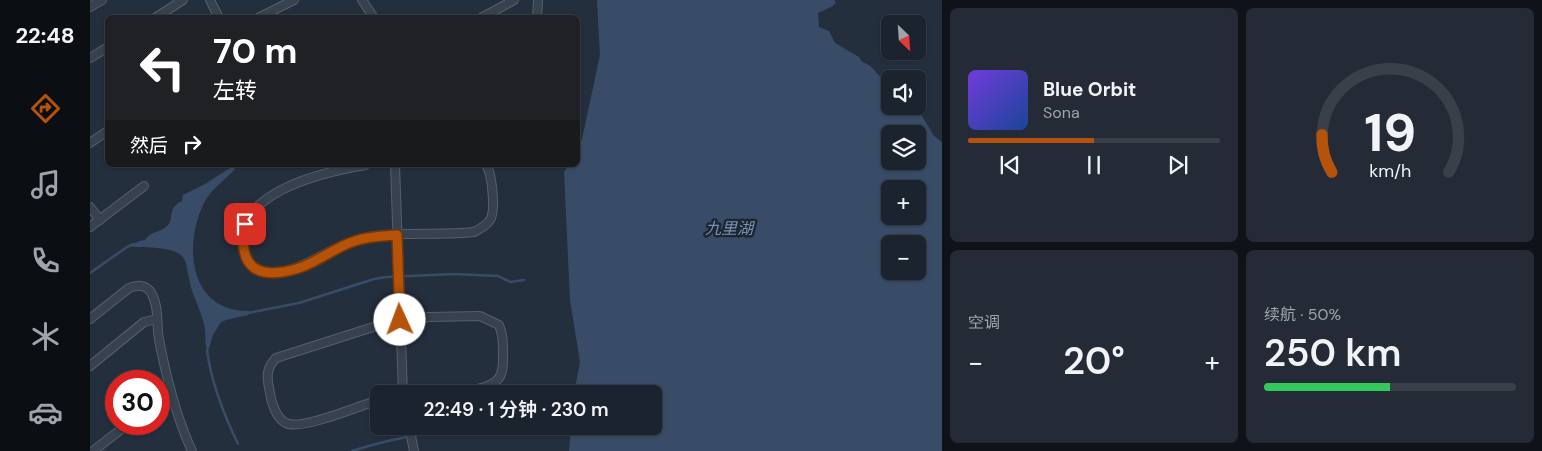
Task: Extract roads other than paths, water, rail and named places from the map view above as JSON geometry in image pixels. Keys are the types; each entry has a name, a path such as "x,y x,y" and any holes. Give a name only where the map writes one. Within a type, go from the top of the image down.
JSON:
{"street":[{"path":"90,8 102,0"},
{"path":"160,15 184,0"},
{"path":"210,0 218,15"},
{"path":"264,15 294,0"},
{"path":"372,15 363,2 373,0"},
{"path":"486,15 514,0"},
{"path":"537,15 538,0"},
{"path":"90,58 105,49"},
{"path":"90,143 105,133"},
{"path":"353,167 295,182 270,197 255,210 245,224 242,240 248,264 256,269 267,272 283,271 300,268 355,241 372,237 474,232 485,226 491,219 493,210 490,173 487,167"},
{"path":"395,167 404,385"},
{"path":"90,227 144,186"},
{"path":"90,206 100,220"},
{"path":"90,319 129,288 136,285 143,286 149,290 157,308 158,335 178,421 192,451"},
{"path":"370,403 304,424 293,425 285,423 278,417 270,397 267,374 270,364 282,355 390,322 429,317 480,316 499,325 502,332 504,359 502,371 499,378 489,385"},
{"path":"90,366 144,322 157,319"},
{"path":"93,451 114,435"},
{"path":"411,435 414,451"}],"water":[{"name":"九里湖","path":"597,0 834,0 836,2 833,6 818,13 819,27 829,31 835,43 859,57 862,62 871,67 881,77 881,115 921,115 934,136 942,142 942,451 569,451 570,435 662,435 662,385 576,385 580,362 570,300 564,172 567,167 580,167 580,143 600,55"},
{"path":"231,167 235,169 207,198 197,220 193,256 196,273 203,288 214,300 229,308 249,311 250,313 221,322 213,335 208,351 204,322 190,284 184,258 173,251 159,248 133,247 131,245 145,240 150,235 166,227 169,224 174,207 182,201 183,195"}],"waterway":[{"path":"90,273 134,244"},
{"path":"248,313 299,303 374,279 386,277 454,274 498,276 510,282 524,280"},
{"path":"207,350 219,398 238,444"},
{"path":"352,451 418,435"}]}
